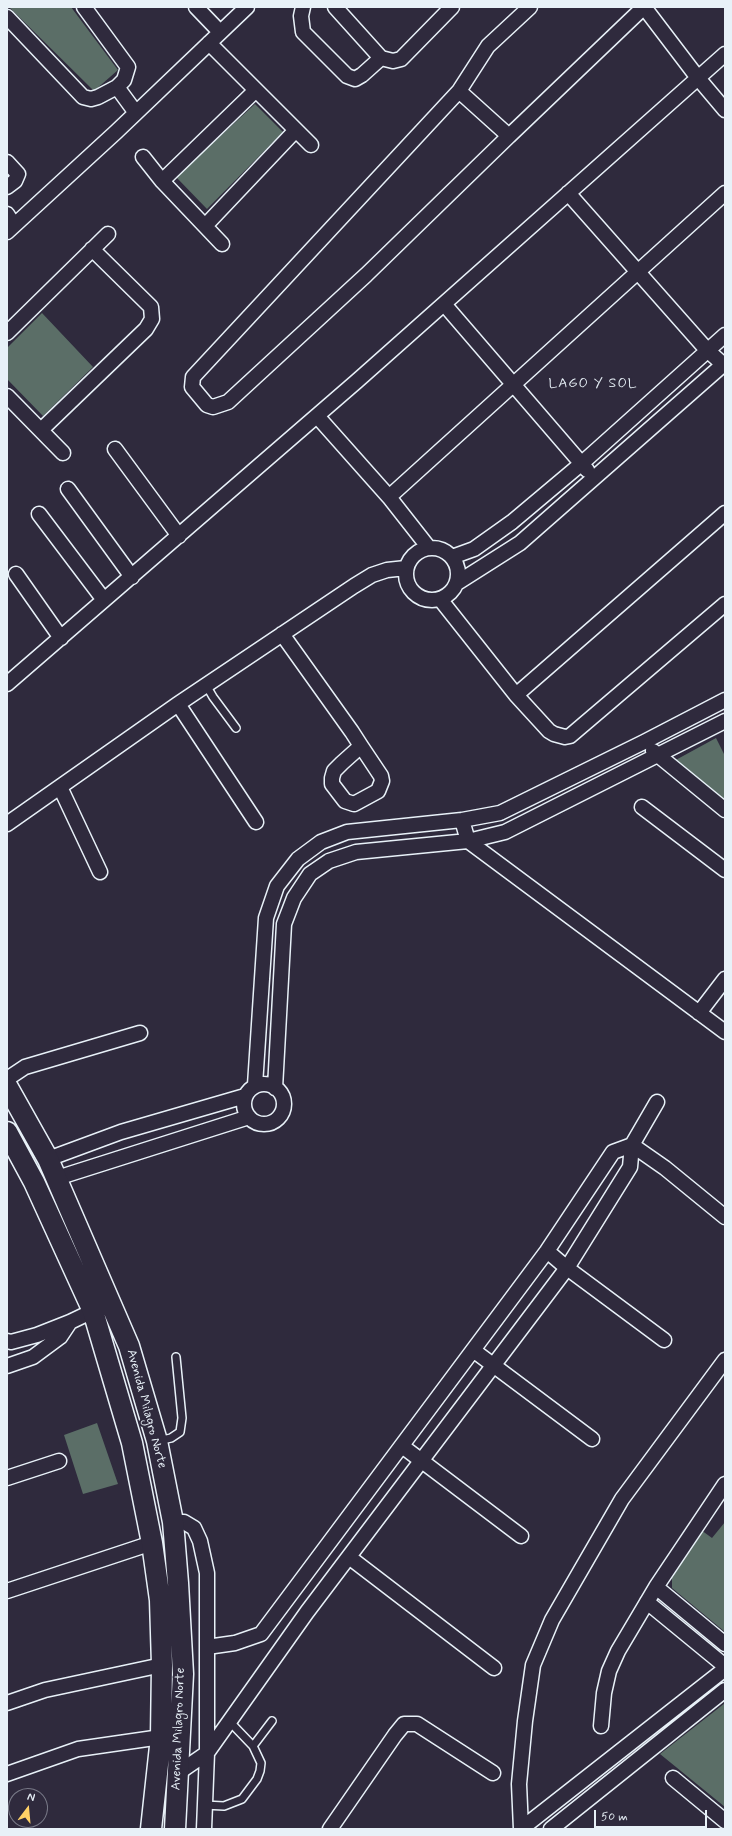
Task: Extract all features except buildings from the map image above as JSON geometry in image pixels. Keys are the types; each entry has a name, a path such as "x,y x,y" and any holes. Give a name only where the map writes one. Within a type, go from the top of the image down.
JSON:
{"main road":[{"name":"Avenida Milagro Norte","path":"7,1086 57,1178 129,1346 157,1441 173,1522 183,1674 175,1829"},
{"name":"Avenida Milagro Norte","path":"7,1132 34,1182 93,1311 132,1443 152,1543 160,1600 162,1665 161,1737 151,1829"}],"street":[{"path":"7,18 83,97 91,99 117,87 124,80 128,67 84,7"},
{"path":"196,7 220,32"},
{"path":"9,224 136,113 246,7"},
{"path":"303,7 301,16 303,32 347,76 355,79 362,75 380,58"},
{"path":"335,7 380,58 393,61 401,59 452,7"},
{"path":"530,7 488,46 459,91 193,377 192,387 207,406 213,407 228,402 366,276 644,7 698,78 725,110"},
{"path":"209,43 255,91 311,145"},
{"path":"7,684 317,416 725,54"},
{"path":"117,87 136,113"},
{"path":"162,181 255,91"},
{"path":"459,91 509,136"},
{"path":"205,226 295,131"},
{"path":"143,158 162,181 222,244"},
{"path":"7,162 18,174 15,181 7,188"},
{"path":"457,583 458,569 452,557 446,551 430,548 421,550 414,554 406,568 407,582 415,594 428,600 440,599 450,593 457,583 520,543 724,364 707,350 568,193"},
{"path":"389,497 637,271 725,193"},
{"path":"7,333 108,234"},
{"path":"42,430 146,330 152,319 151,307 92,249"},
{"path":"444,304 594,479"},
{"path":"452,557 474,550 512,522 581,464 725,335"},
{"path":"7,396 64,453"},
{"path":"317,416 389,497 430,548"},
{"path":"115,449 179,536"},
{"path":"68,489 132,577"},
{"path":"516,695 725,513"},
{"path":"39,514 104,600"},
{"path":"7,824 178,704 372,575 387,570 406,568"},
{"path":"16,574 61,638"},
{"path":"440,599 516,695 554,734 565,737 570,736 725,604"},
{"path":"282,634 362,746"},
{"path":"255,1085 266,918 277,886 298,859 321,842 347,832 462,820 500,813 725,700"},
{"path":"178,704 256,822"},
{"path":"275,1088 284,924 294,898 310,874 329,861 356,852 468,841 505,832 725,722"},
{"path":"644,742 658,756 725,810"},
{"path":"60,787 100,872"},
{"path":"642,807 725,870"},
{"path":"462,820 468,841 725,1032"},
{"path":"699,1013 725,979"},
{"path":"7,1079 25,1068 140,1033"},
{"path":"264,1084 275,1088 282,1096 284,1104 278,1118 271,1122 263,1123 256,1122 249,1117 245,1111 244,1103 245,1096 250,1089 255,1085 264,1084"},
{"path":"48,1159 121,1132 245,1096"},
{"path":"178,1773 207,1753 307,1612 567,1268 630,1167 632,1144 656,1102"},
{"path":"57,1178 249,1117"},
{"path":"632,1144 665,1168 725,1216"},
{"path":"208,1647 236,1643 261,1634 547,1251 613,1152 632,1144"},
{"path":"547,1251 567,1268 664,1340"},
{"path":"7,1341 11,1342 27,1338 70,1322 93,1311"},
{"path":"7,1366 33,1357 60,1337 70,1322"},
{"path":"473,1350 592,1439"},
{"path":"521,1829 519,1784 524,1721 533,1665 552,1620 622,1499 725,1360"},
{"path":"402,1446 421,1462 521,1536"},
{"path":"7,1478 59,1461"},
{"path":"601,1726 604,1693 609,1671 618,1651 656,1587 725,1484"},
{"path":"173,1522 184,1522 194,1528 200,1541 207,1573 207,1753 204,1829"},
{"path":"7,1590 152,1543"},
{"path":"349,1557 494,1668"},
{"path":"656,1587 725,1644"},
{"path":"289,1596 307,1612"},
{"path":"521,1829 725,1668 647,1602"},
{"path":"7,1703 45,1690 162,1665"},
{"path":"551,1829 725,1690"},
{"path":"330,1829 395,1734 404,1724 417,1724 493,1774"},
{"path":"7,1774 78,1749 161,1737"},
{"path":"673,1778 725,1820"},
{"path":"538,1815 544,1829"}],"lane":[{"path":"206,685 213,698 236,728"},
{"path":"157,1441 171,1438 180,1432 182,1418 176,1357"},
{"path":"253,1746 272,1721"},
{"path":"204,1805 224,1806 234,1803 242,1799 257,1779 261,1763 253,1746 230,1722"}],"green space":[{"path":"9,7 71,7 118,70 94,91"},
{"path":"255,104 283,132 207,209 176,177"},
{"path":"42,313 93,367 43,416 7,379 7,348"},
{"path":"716,738 725,756 725,801 672,762"},
{"path":"97,1423 118,1484 83,1494 64,1435"},
{"path":"725,1522 725,1632 672,1588 672,1574 701,1530 712,1538"},
{"path":"725,1703 725,1807 660,1754"}],"district":[{"name":"LAGO Y SOL","path":"593,384"}]}
